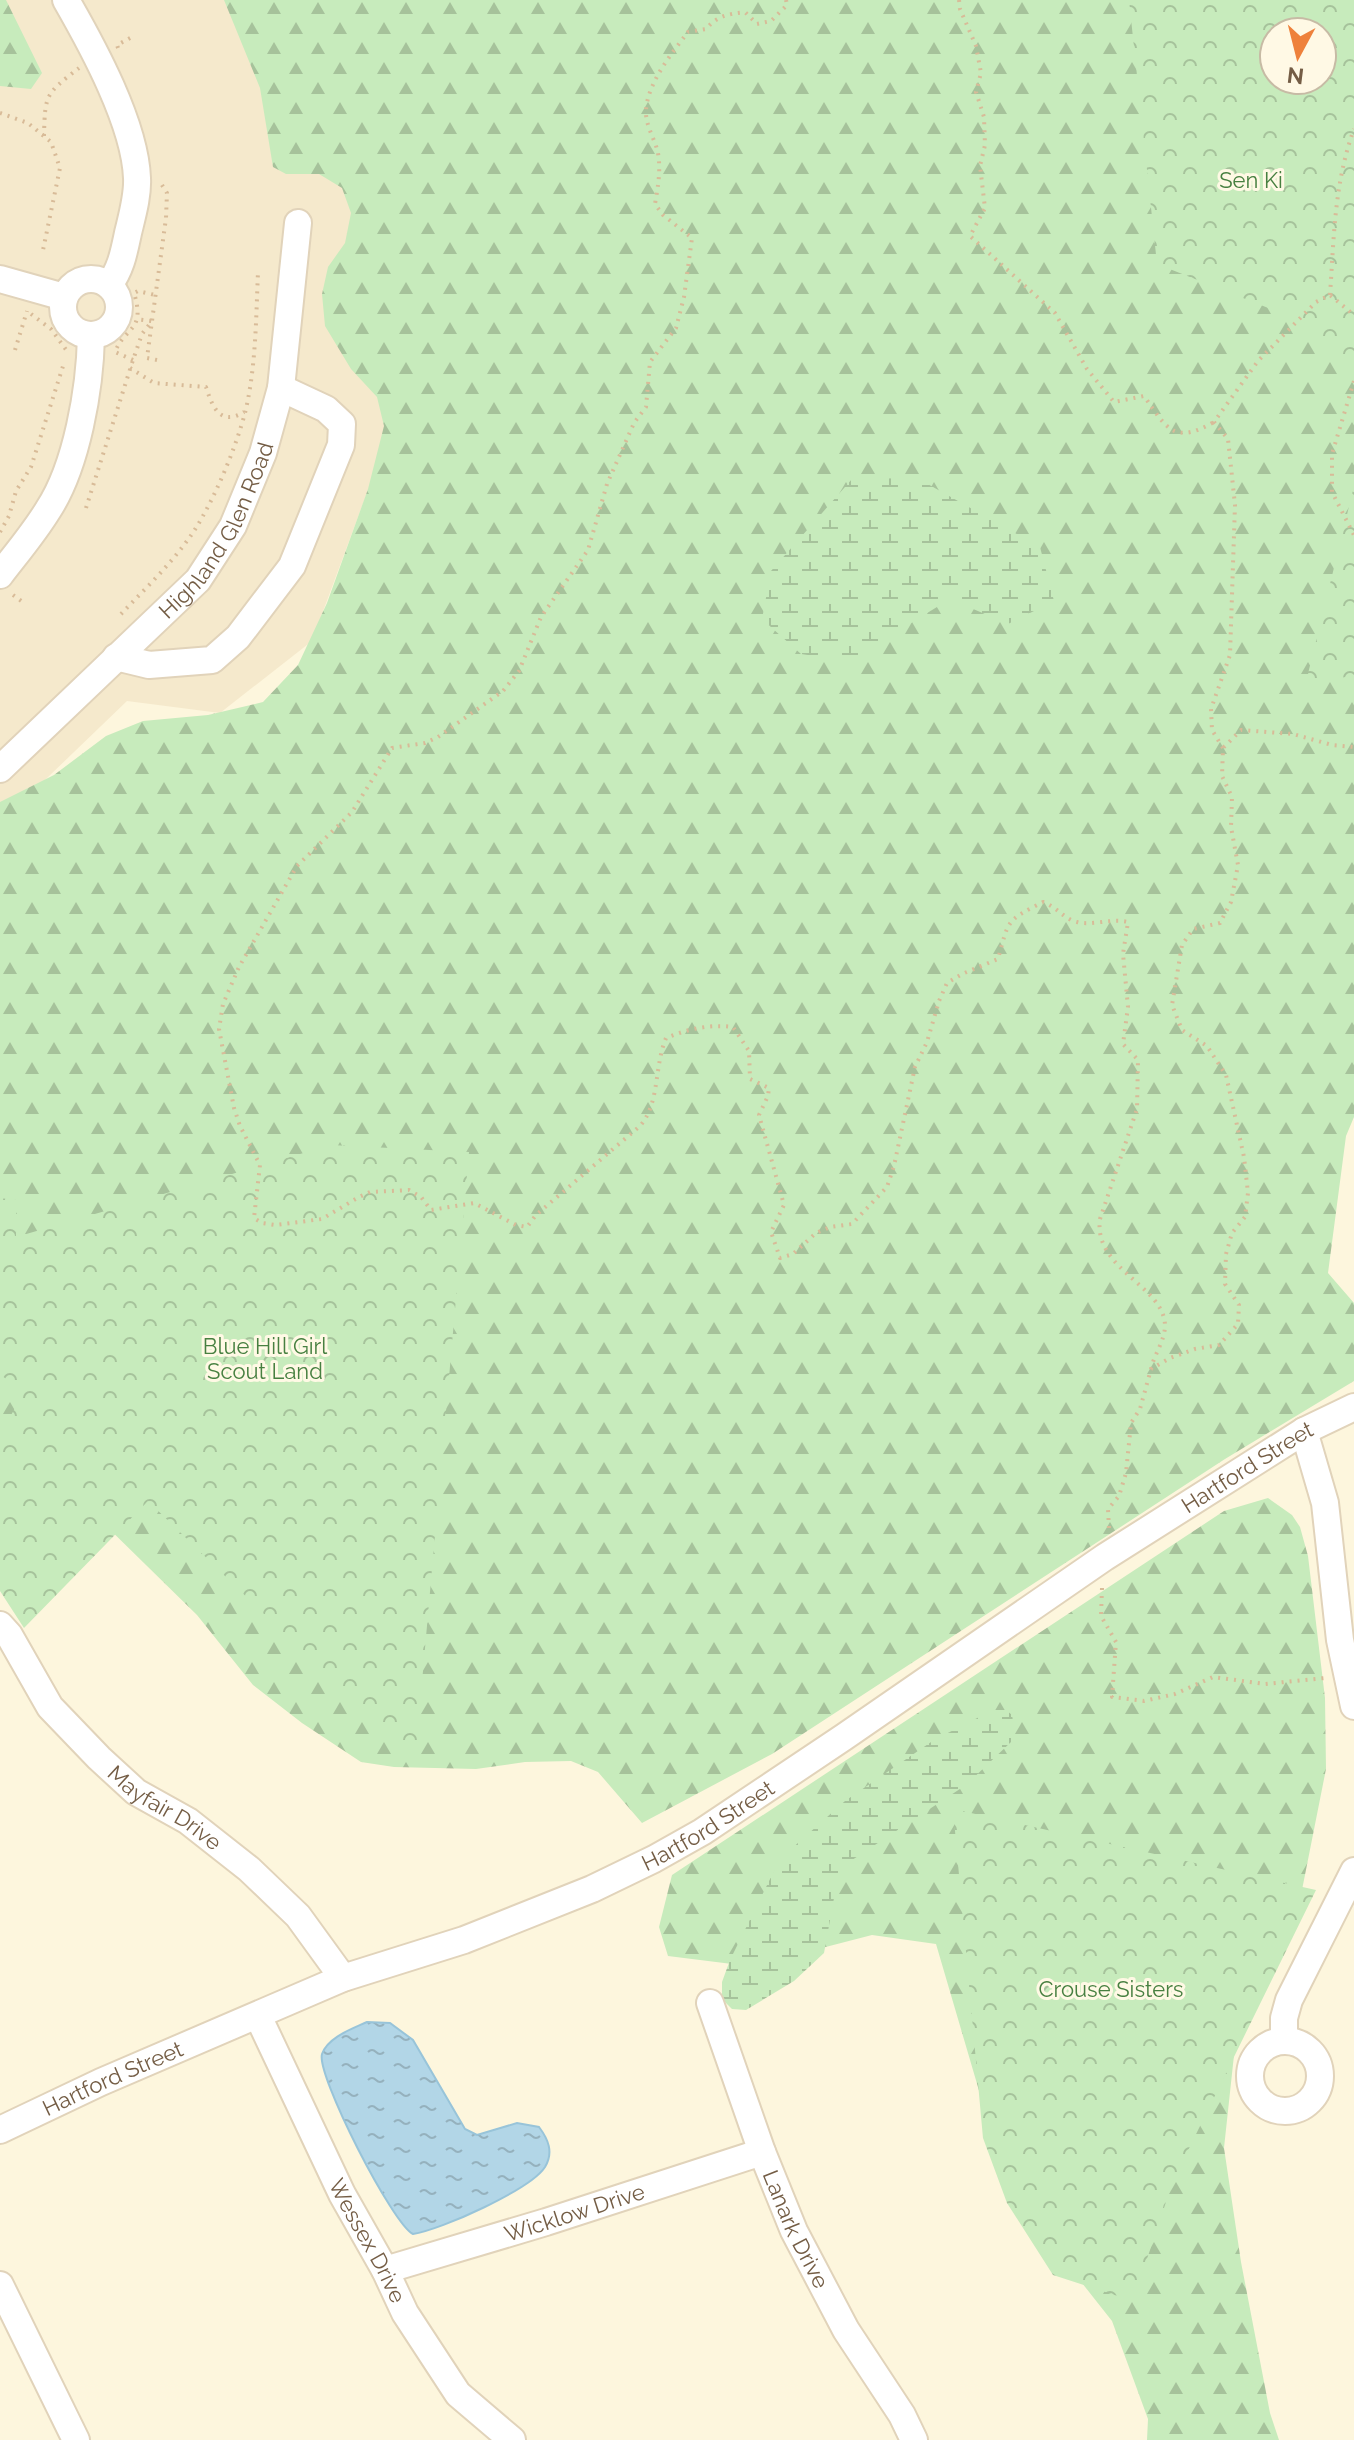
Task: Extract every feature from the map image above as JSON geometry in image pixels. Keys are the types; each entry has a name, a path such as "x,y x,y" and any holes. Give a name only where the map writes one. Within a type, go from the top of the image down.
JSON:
{"street":[{"path":"66,0 108,82 131,141 138,179 118,274 109,285"},
{"name":"Highland Glen Road","path":"0,769 198,580 233,526 263,453 281,388 298,223"},
{"path":"0,279 64,297"},
{"path":"89,279 109,285 120,302 120,313 110,330 91,336 82,334 67,323 64,297 70,288 79,281 89,279"},
{"path":"4,583 50,507 74,451 86,400 91,336"},
{"path":"116,657 149,665 212,660 238,637 292,566 341,445 342,424 326,409 281,388"},
{"name":"Hartford Street","path":"0,2130 101,2082 343,1978 464,1940 592,1889 654,1859 702,1832 831,1746 1105,1557 1304,1431 1354,1407"},
{"path":"1304,1431 1325,1503 1346,1675 1354,1706"},
{"name":"Mayfair Drive","path":"0,1625 9,1635 50,1707 89,1748 136,1792 188,1821 249,1869 298,1916 343,1978"},
{"path":"1284,2041 1284,2018 1289,2000 1354,1871"},
{"name":"Lanark Drive","path":"710,2003 762,2152 794,2231 846,2330 902,2415 914,2440"},
{"name":"Wessex Drive","path":"258,2016 342,2194 385,2270 405,2313 458,2394 512,2440"},
{"name":"Wicklow Drive","path":"385,2270 762,2152"},
{"path":"0,2285 75,2440"}],"path":[{"path":"786,0 787,5 771,21 757,24 745,12 715,19 706,29 688,32 652,88 646,111 661,174 655,204 663,215 692,238 684,297 676,328 650,362 646,407 634,423 611,473 588,550 541,617 528,655 503,691 425,743 392,748 352,812 297,866 229,986 219,1029 237,1117 260,1165 254,1218 275,1225 322,1219 370,1192 409,1190 421,1197 431,1210 474,1203 516,1225 527,1227 536,1215 640,1126 651,1113 659,1053 666,1038 680,1032 718,1025 733,1027 749,1051 750,1079 769,1088 759,1115 784,1205 771,1232 780,1258 793,1254 816,1233 830,1227 852,1224 887,1187 915,1067 947,983 998,959 1013,917 1043,902 1080,924 1099,920 1128,922 1123,954 1128,1007 1123,1044 1138,1060 1137,1109 1098,1230 1102,1247 1161,1310 1165,1324 1164,1337 1140,1409 1131,1423 1126,1473 1119,1496 1108,1509 1101,1616 1116,1642 1112,1697 1144,1701 1175,1694 1213,1677 1265,1684 1346,1675"},
{"path":"959,0 976,46 981,73 976,92 984,117 985,145 980,166 985,208 970,236 1055,313 1087,369 1114,402 1144,396 1166,425 1176,433 1192,435 1214,422 1235,397 1258,361 1316,302 1330,295"},
{"path":"44,136 45,100 55,86 84,64"},
{"path":"0,113 28,123 51,142 60,168 42,255"},
{"path":"1330,295 1335,208 1342,161 1354,129"},
{"path":"121,614 161,572 194,530 226,466 245,412 256,331 258,272"},
{"path":"133,360 115,352 119,340 133,330 136,319 134,293 155,295"},
{"path":"1330,295 1354,315"},
{"path":"0,532 9,516 16,491 31,467 67,351 51,329 25,309 15,350"},
{"path":"86,508 142,334 152,321 136,319"},
{"path":"130,368 154,383 206,387 213,408 223,416 237,417 245,412"},
{"path":"1354,381 1332,454 1332,492 1354,535"},
{"path":"1151,1369 1195,1349 1219,1345 1238,1324 1239,1305 1225,1284 1226,1254 1232,1233 1245,1217 1248,1193 1244,1157 1226,1075 1207,1046 1182,1030 1172,1005 1182,945 1193,929 1220,923 1231,902 1238,865 1231,827 1232,797 1222,776 1223,748 1212,730 1211,709 1230,655 1235,505 1228,439 1214,422"},
{"path":"4,583 24,603"},
{"path":"1223,748 1241,730 1264,730 1354,747"}],"shaded area":[{"path":"0,0 247,0 345,156 404,393 312,641 220,713 127,701 20,804 0,808"}],"green space":[{"path":"0,0 6,0 42,73 31,89 0,86"},
{"path":"224,0 1354,0 1354,1117 1346,1136 1328,1273 1354,1303 1354,1381 1225,1459 772,1754 642,1823 598,1772 571,1761 525,1762 476,1769 394,1767 361,1762 302,1723 253,1685 197,1615 95,1515 0,1474 0,802 54,775 106,736 143,721 208,715 263,702 298,665 327,603 368,489 384,426 377,397 351,369 325,326 322,294 328,267 345,243 351,213 342,188 319,174 286,174 273,167 260,88"},
{"name":"Sen Ki","path":"1129,0 1354,0 1354,358 1342,355 1276,311 1157,264"},
{"path":"917,478 1040,547 1054,601 1008,624 950,599 849,661 801,654 762,619 771,571 852,479"},
{"path":"1354,486 1354,675 1305,686"},
{"name":"Blue Hill Girl Scout Land","path":"331,1145 469,1152 415,1761 148,1501 24,1628 0,1591 0,1435 25,1390 0,1375 0,1198 16,1200 16,1237"},
{"path":"1268,1498 1292,1515 1300,1527 1308,1556 1325,1698 1326,1769 1301,1895 1238,2018 1224,2148 1241,2262 1270,2413 1279,2440 1147,2440 1148,2419 1112,2321 1033,2221 985,2111 936,1944 872,1935 787,1957 732,1964 668,1956 659,1927 672,1875 1224,1511"},
{"path":"993,1710 1006,1710 1012,1715 1014,1727 1011,1742 966,1785 846,1864 836,1887 824,1953 794,1981 746,2010 732,2009 722,1999 722,1982 780,1859 845,1801 934,1740"},
{"name":"Crouse Sisters","path":"953,1809 1316,1890 1173,2181 1133,2301 1053,2275 1007,2203 983,2138"}],"water":[{"path":"367,2022 390,2023 413,2040 465,2129 477,2135 517,2123 539,2127 549,2146 545,2167 504,2197 443,2225 413,2234 403,2225 374,2179 343,2118 323,2067 322,2054 329,2043"}]}
